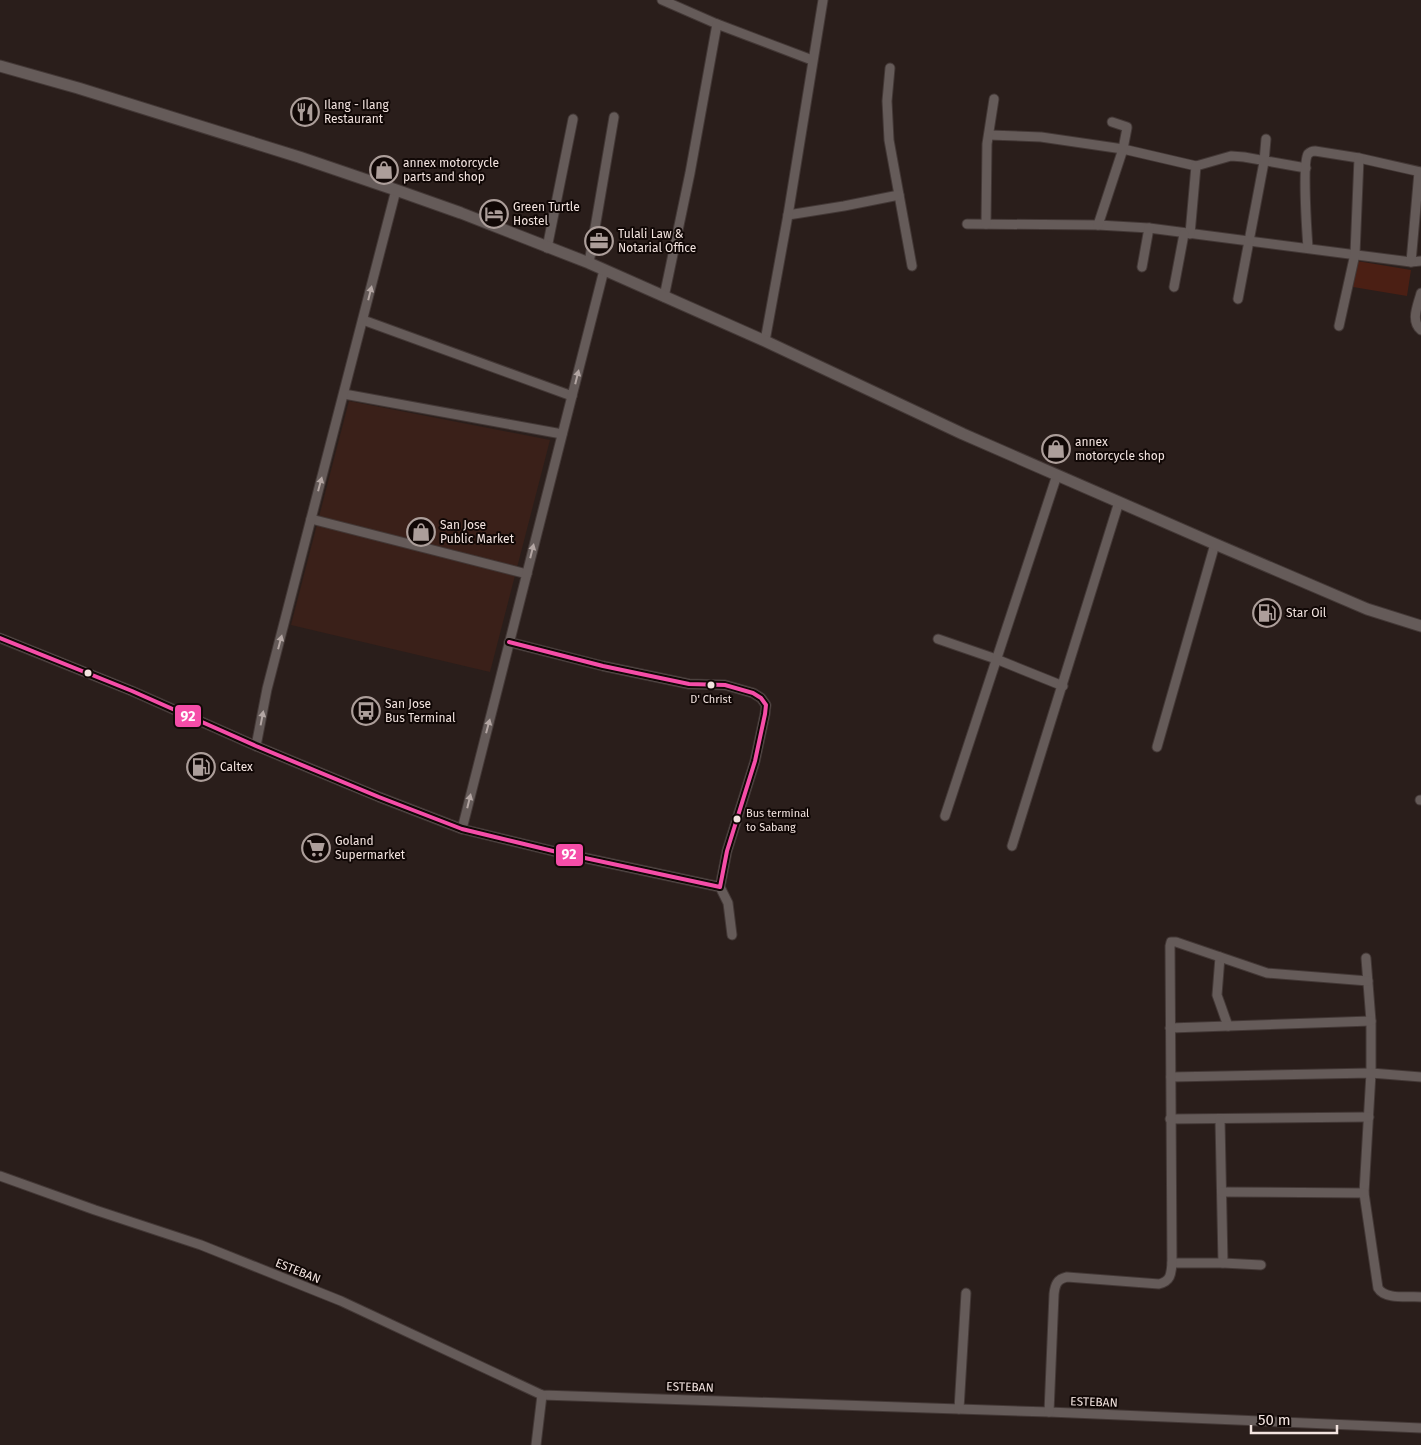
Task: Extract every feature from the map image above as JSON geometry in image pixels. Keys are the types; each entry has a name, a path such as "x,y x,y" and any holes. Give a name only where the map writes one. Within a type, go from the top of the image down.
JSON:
{"street":[{"path":"662,0 717,24 812,60"},
{"path":"765,342 823,0"},
{"path":"664,297 690,173 717,24"},
{"path":"0,66 299,157 461,213 589,263 963,434 1215,544 1366,609 1421,626"},
{"path":"890,68 887,101 889,140 912,266"},
{"path":"986,224 989,134 994,99"},
{"path":"589,263 614,117"},
{"path":"547,248 573,119"},
{"path":"1098,225 1123,149 1127,127 1112,122"},
{"path":"989,134 1041,137 1123,149 1196,166 1231,156 1306,168"},
{"path":"1238,299 1264,162 1266,139"},
{"path":"967,224 1098,225 1150,228 1416,262 1420,172 1359,158 1315,151 1307,155 1308,248"},
{"path":"1340,326 1355,254 1359,158"},
{"path":"1174,287 1187,234 1196,166"},
{"path":"256,746 267,689 396,190"},
{"path":"788,215 899,195"},
{"path":"1142,267 1150,228"},
{"path":"462,829 604,270"},
{"path":"1421,293 1415,320 1416,326 1421,330"},
{"path":"363,320 572,396"},
{"path":"344,394 562,434"},
{"path":"945,816 1057,475"},
{"path":"1012,846 1119,502"},
{"path":"310,519 527,574"},
{"path":"1157,747 1215,544"},
{"path":"0,638 132,690 256,746 462,829 720,888"},
{"path":"938,639 996,659 1063,686"},
{"path":"509,642 603,666 689,684 725,685 752,693 761,698 766,705 755,761 727,851 720,888 728,903 732,935"},
{"path":"1049,1412 1054,1285 1066,1277 1159,1284 1168,1280 1172,1263 1170,946 1172,942 1267,973 1368,981"},
{"path":"1220,957 1217,995 1228,1026"},
{"path":"1366,958 1371,1073 1364,1193 1378,1288 1380,1292 1389,1296 1421,1297"},
{"path":"1170,1028 1370,1021"},
{"path":"1172,1077 1371,1073 1421,1077"},
{"path":"1170,1119 1220,1120 1369,1117"},
{"path":"1220,1120 1223,1263"},
{"name":"ESTEBAN","path":"0,1176 201,1245 341,1301 542,1395 1049,1412 1421,1428"},
{"path":"1222,1192 1364,1193"},
{"path":"1172,1263 1260,1265"},
{"path":"959,1409 966,1293"},
{"path":"536,1445 542,1395"}],"shaded area":[{"path":"1357,261 1411,270 1407,296 1353,287"},
{"name":"San Jose Public Market","path":"349,401 550,440 490,672 291,625"}],"transit line":[{"name":"92","path":"0,638 132,691 256,746 379,797 462,829 557,852 720,887 727,851 755,761 766,705 761,698 753,693 725,685 689,684 603,666 509,642"}],"place":[{"name":"Ilang - Ilang Restaurant","path":"305,112"},
{"name":"annex motorcycle parts and shop","path":"384,170"},
{"name":"Green Turtle Hostel","path":"494,214"},
{"name":"Tulali Law & Notarial Office","path":"599,241"},
{"name":"annex motorcycle shop","path":"1056,449"},
{"name":"San Jose Public Market","path":"421,532"},
{"name":"Star Oil","path":"1267,613"},
{"name":"D' Christ","path":"711,685"},
{"name":"San Jose Bus Terminal","path":"366,711"},
{"name":"Caltex","path":"201,767"},
{"name":"Bus terminal to Sabang","path":"737,819"},
{"name":"Goland Supermarket","path":"316,848"}]}
